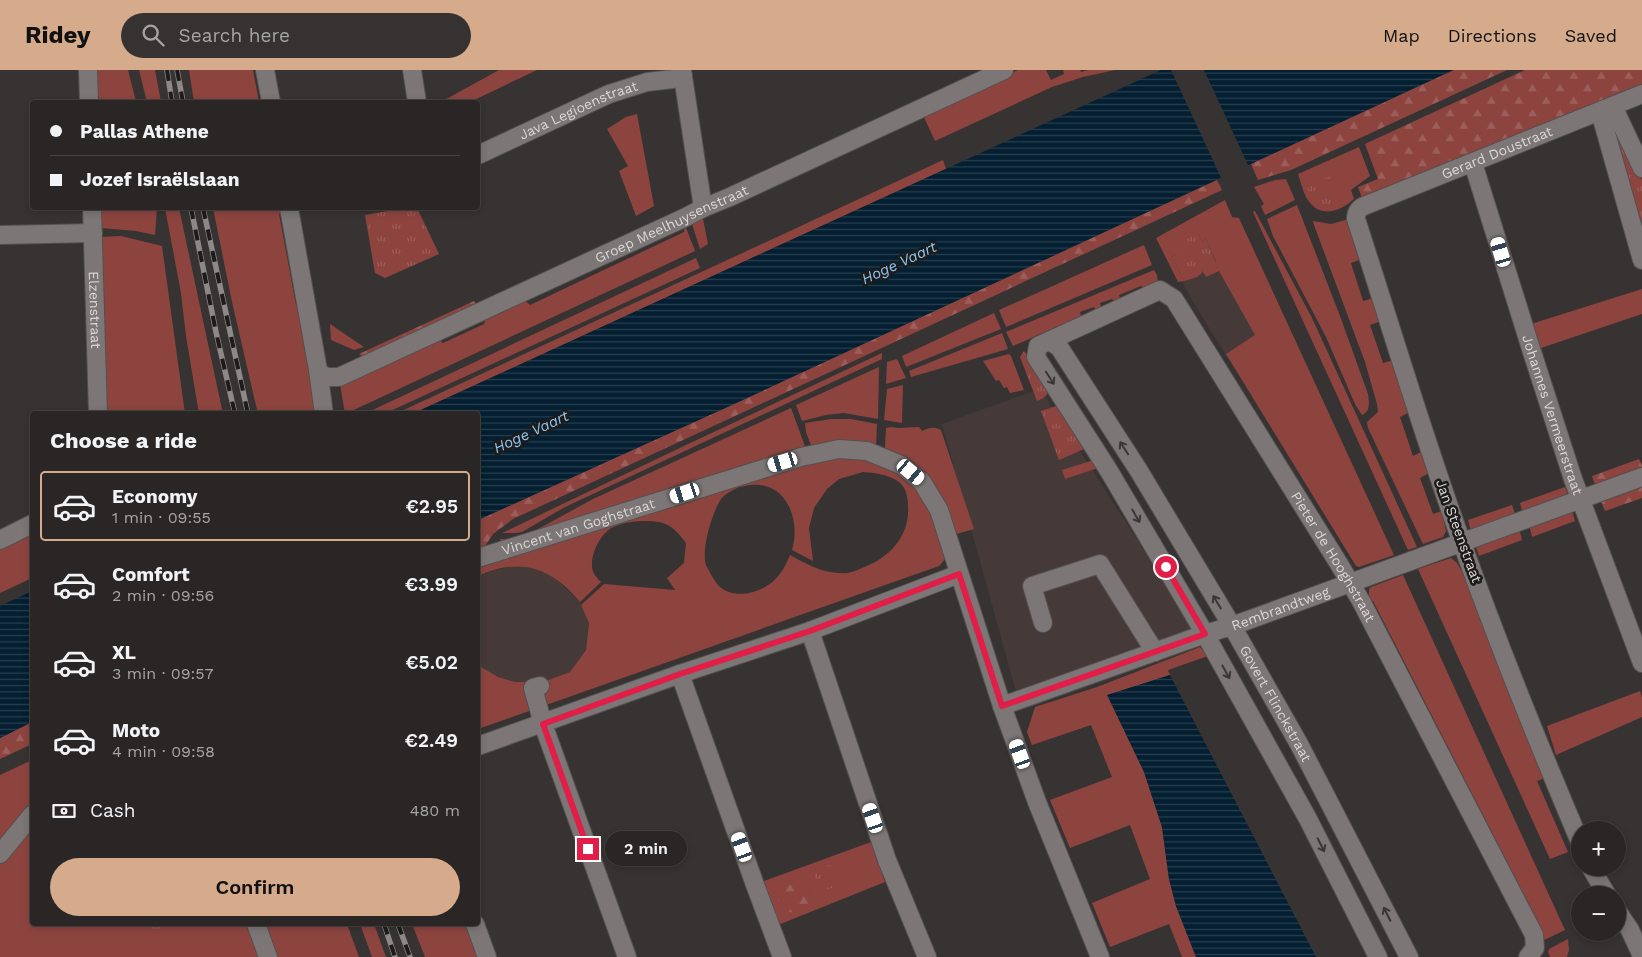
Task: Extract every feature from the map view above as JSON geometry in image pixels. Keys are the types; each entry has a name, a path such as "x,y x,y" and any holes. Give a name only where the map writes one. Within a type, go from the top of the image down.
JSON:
{"street":[{"path":"88,70 89,100"},
{"path":"265,70 271,100"},
{"path":"412,70 418,100"},
{"name":"Groep Meelhuysenstraat","path":"318,370 326,378 339,377 1004,70"},
{"path":"683,73 703,208"},
{"name":"Java Legioenstraat","path":"480,154 610,94 647,82 673,79 683,73"},
{"name":"Gerard Doustraat","path":"1356,214 1364,206 1642,94"},
{"path":"1606,109 1642,168"},
{"path":"1606,109 1642,260"},
{"name":"Johannes Vermeerstraat","path":"1473,163 1532,352 1588,521 1642,663"},
{"name":"Elzenstraat","path":"92,210 98,411"},
{"path":"289,210 324,411"},
{"name":"Jan Steenstraat","path":"1356,214 1406,375 1462,543 1543,754 1571,821"},
{"path":"0,235 93,234"},
{"name":"Pieter de Hooghstraat","path":"1049,341 1160,290 1174,299 1351,583 1534,935 1532,953"},
{"name":"Govert Flinckstraat","path":"1378,957 1308,819 1205,634 1116,482 1036,357 1038,346 1049,341 1059,347 1139,471 1232,626 1299,744 1409,957"},
{"name":"Vincent van Goghstraat","path":"480,557 801,457 839,449 852,449 878,455 911,472 922,482 939,510 1002,706 1037,802 1100,957"},
{"path":"1116,482 1139,471"},
{"name":"Rembrandtweg","path":"1002,706 1232,626 1642,477"},
{"path":"0,540 30,525"},
{"path":"1043,623 1032,586 1100,564 1155,652"},
{"path":"480,745 680,674 810,631 959,574"},
{"path":"810,631 887,860 927,957"},
{"path":"680,674 782,957"},
{"path":"540,686 533,688 543,724 627,957"},
{"path":"1308,819 1334,809"},
{"path":"0,854 30,817"},
{"path":"1626,924 1642,956"},
{"path":"257,926 268,957"},
{"path":"476,926 486,957"}],"shaded area":[{"path":"1204,220 1264,336 1228,359 1191,298 1160,240"},
{"path":"1040,389 1196,631 1017,695 942,424"},
{"path":"514,566 529,567 546,572 580,602 589,623 586,650 570,672 543,682 515,682 498,677 480,666 480,575"}],"green space":[{"path":"96,70 128,70 136,100 97,100"},
{"path":"139,70 155,70 161,100 146,100"},
{"path":"189,70 253,70 259,100 194,100"},
{"path":"499,70 537,70 474,100 445,100"},
{"path":"1018,70 1046,70 1051,80 1064,74 1063,70 1080,70 1081,72 1088,70 1115,70 1083,77 1052,87 935,141 923,115"},
{"path":"1454,70 1507,70 1291,170 1258,180 1251,164"},
{"path":"1525,70 1642,70 1642,88 1362,198 1358,187 1378,179 1365,144"},
{"path":"637,114 654,206 636,216 619,171 628,166 607,129 626,117"},
{"path":"1612,117 1642,180 1642,224 1609,118"},
{"path":"1359,147 1370,176 1351,190 1354,199 1333,211 1322,211 1316,208 1306,198 1298,174"},
{"path":"943,160 946,169 419,411 401,411"},
{"path":"1331,176 1343,203 1332,208 1316,203 1309,193 1307,185"},
{"path":"1286,179 1295,200 1265,215 1261,206 1264,204 1254,187 1275,180"},
{"path":"1217,180 1222,190 513,519 493,534 480,552 480,519 745,399"},
{"path":"1225,200 1232,217 1239,218 1394,555 1359,567 1356,566 1226,354 1255,335 1219,271 1206,277 1201,269 1216,262 1206,239 1202,241 1199,234 1181,252 1172,257 1184,281 1178,282 1156,238"},
{"path":"1297,205 1368,394 1368,409 1362,415 1355,404 1326,337 1273,236 1267,219"},
{"path":"101,210 157,210 155,235 136,231 101,228"},
{"path":"165,210 179,210 222,411 198,411 181,293"},
{"path":"213,210 284,210 284,212 279,214 296,305 303,312 319,411 257,411"},
{"path":"394,210 418,210 439,254 385,278 375,273 365,215"},
{"path":"1255,211 1312,318 1417,547 1408,550 1253,212"},
{"path":"700,217 703,219 708,244 700,249 691,221"},
{"path":"1349,219 1362,259 1351,263 1363,301 1374,298 1381,321 1370,325 1383,363 1394,360 1408,413 1400,417 1413,456 1421,452 1429,473 1420,478 1433,514 1445,510 1449,520 1444,522 1446,531 1443,537 1423,544 1368,428 1367,422 1378,412 1377,404 1365,362 1313,221 1331,224"},
{"path":"685,225 695,251 351,411 344,411 340,384 436,338 443,343 484,324 486,318 523,299 530,305 684,232"},
{"path":"1199,234 1202,241 1206,239 1216,263 1202,269 1202,273 1197,277 1184,281 1172,257 1181,252 1177,243"},
{"path":"121,236 162,246 185,411 105,411 101,237"},
{"path":"1144,245 1152,265 1006,327 999,310"},
{"path":"696,258 700,268 390,411 370,411"},
{"path":"1154,270 1158,283 1145,290 1141,286 1119,295 1120,299 1115,303 1112,299 1100,303 1101,308 1096,311 1094,307 1080,312 1081,316 1013,346 1006,332"},
{"path":"1642,289 1642,314 1538,349 1531,324"},
{"path":"474,301 476,304 363,357 359,354"},
{"path":"994,313 1001,329 906,367 902,356"},
{"path":"330,324 364,347 354,350 331,340"},
{"path":"1002,333 1008,349 911,377 909,371"},
{"path":"1024,351 1049,386 1046,396 1037,401 1020,357"},
{"path":"882,353 882,359 565,507 522,532 502,533 686,445"},
{"path":"1009,354 1024,390 1010,393 1007,387 1004,388 999,380 996,381 983,361"},
{"path":"897,359 906,378 886,384 887,362"},
{"path":"879,367 878,419 844,413 802,421 796,405"},
{"path":"903,385 902,423 884,420 887,389"},
{"path":"1056,406 1062,407 1085,442 1084,449 1059,460 1041,411"},
{"path":"791,408 806,449 502,545 500,539 517,539 527,535 593,499"},
{"path":"831,419 851,419 877,424 876,447 812,448 805,423"},
{"path":"919,427 922,431 931,428 941,430 974,529 953,535 885,447 886,428"},
{"path":"837,456 869,457 886,463 925,493 947,557 939,566 480,728 480,666 498,677 515,682 543,682 570,672 586,650 589,623 581,605 604,584 675,590 667,578 684,563 686,543 679,534 663,523 643,521 615,526 606,532 600,540 592,561 593,571 601,582 580,602 569,590 546,573 534,569 508,567 480,575 480,565 779,470","holes":["863,472 877,473 899,482 905,490 908,500 908,517 902,536 889,552 881,558 855,571 840,573 818,568 790,555 784,568 774,581 759,590 750,593 733,593 716,583 706,565 706,541 714,513 721,499 726,494 739,487 751,485 763,485 774,489 782,496 792,516 794,527 792,550 813,561 809,528 814,508 827,489 839,479"]},
{"path":"1639,459 1642,472 1596,488 1592,476"},
{"path":"1094,460 1101,467 1065,479 1062,470"},
{"path":"1642,483 1642,498 1605,511 1600,499"},
{"path":"1565,487 1569,498 1523,515 1520,503"},
{"path":"1512,505 1516,517 1471,532 1468,520"},
{"path":"1572,510 1575,521 1532,537 1529,524"},
{"path":"1519,528 1522,540 1479,556 1475,544"},
{"path":"30,534 30,579 0,593 0,548"},
{"path":"1451,558 1461,570 1466,568 1548,777 1537,781 1568,852 1550,859 1418,569"},
{"path":"1403,575 1565,930 1540,942 1535,926 1539,924 1373,601 1368,604 1365,597 1369,595 1371,587"},
{"path":"1200,647 1208,656 1168,670 1170,675 1108,695 1144,772 1162,827 1169,879 1176,906 1196,957 1182,957 1169,924 1110,947 1092,903 1150,879 1130,825 1070,848 1050,800 1112,777 1091,725 1032,745 1027,732 1035,707 1097,687"},
{"path":"1640,691 1642,717 1556,755 1547,726"},
{"path":"30,723 30,745 0,759 0,738"},
{"path":"30,761 30,810 0,848 0,775"},
{"path":"30,827 30,926 252,926 263,957 0,957 0,863"},
{"path":"871,842 885,882 778,925 761,882"},
{"path":"827,865 832,866 838,872 838,882 832,888 827,889 822,888 816,882 815,877 816,872 822,866"},
{"path":"801,884 818,893 816,905 798,914 787,911 778,900 787,885"},
{"path":"128,926 177,926 154,930"},
{"path":"262,926 348,926 359,957 273,957"},
{"path":"361,926 375,926 386,957 372,957"},
{"path":"413,926 470,926 481,957 425,957"},
{"path":"1568,939 1569,950 1567,957 1550,957 1549,949"}],"water":[{"name":"Hoge Vaart","path":"1161,70 1453,70 745,399 480,519 480,411 419,411"},
{"path":"30,592 30,723 0,738 0,606"},
{"path":"1170,675 1316,957 1196,957 1176,906 1169,879 1162,827 1144,772 1107,695"}],"pier":[{"path":"1171,70 1204,70 1249,167 1222,180"}],"railway":[{"path":"167,70 172,100"},
{"path":"177,70 183,100"},
{"path":"191,210 234,411"},
{"path":"203,210 247,411"},
{"path":"385,926 395,957"},
{"path":"399,926 410,957"}],"route":[{"path":"588,849 543,724 680,674 810,631 959,574 1002,706 1205,634 1166,567"}]}
